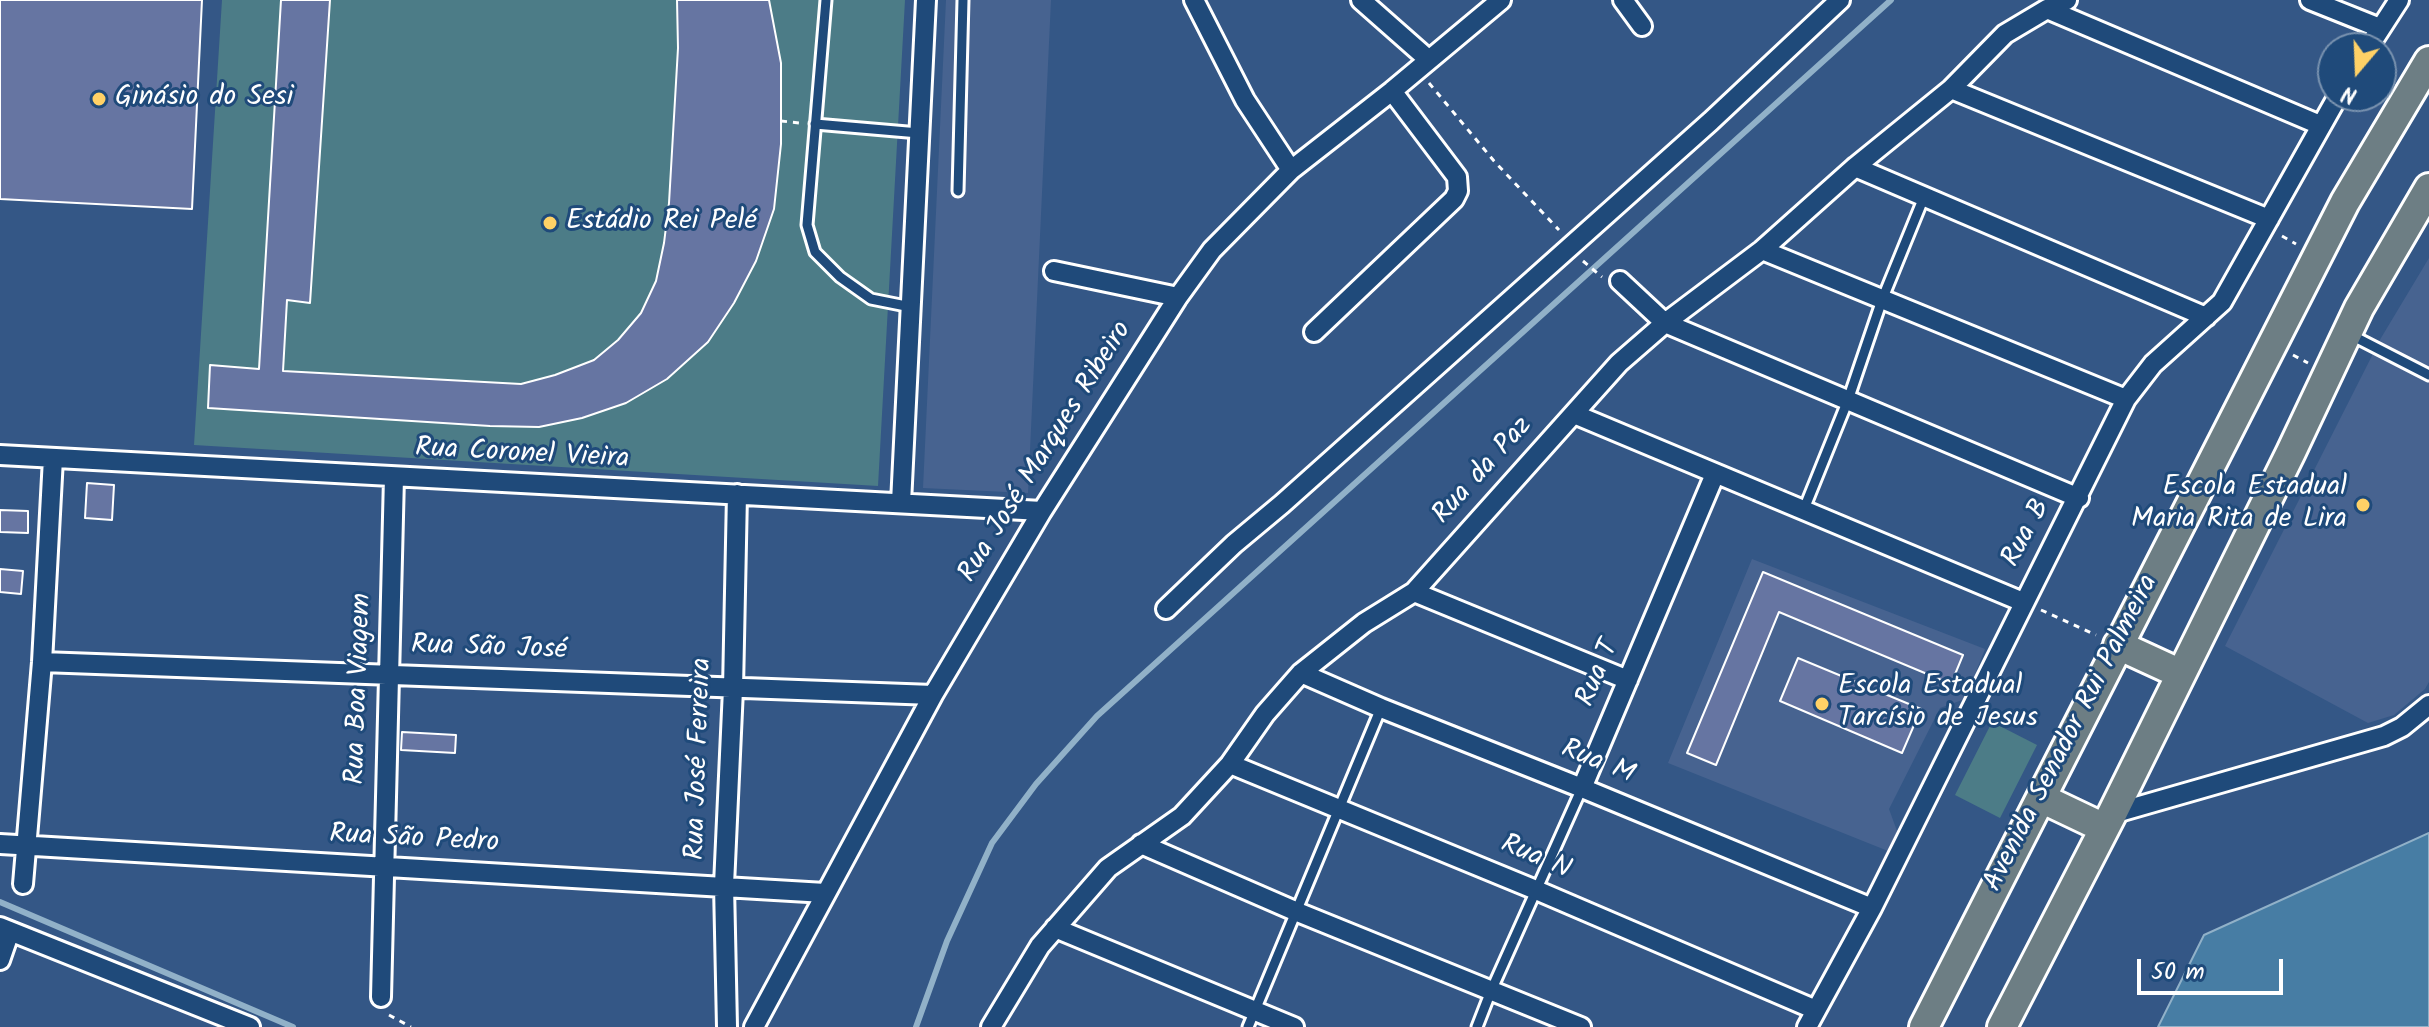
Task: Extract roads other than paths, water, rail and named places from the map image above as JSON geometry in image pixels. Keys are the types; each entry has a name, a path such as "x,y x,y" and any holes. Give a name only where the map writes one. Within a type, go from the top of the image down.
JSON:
{"main road":[{"name":"Avenida Senador Rui Palmeira","path":"1924,1027 2317,255 2429,61"},
{"path":"2002,1027 2181,674 2359,308 2429,188"},
{"path":"2118,645 2181,674"},
{"path":"2041,798 2108,821"}],"street":[{"path":"901,503 926,0"},
{"path":"1194,0 1245,100 1291,170"},
{"path":"1361,0 1423,65"},
{"name":"Rua José Marques Ribeiro","path":"754,1027 933,695 1042,511 1178,297 1212,250 1291,170 1501,0"},
{"path":"1623,0 1642,26"},
{"path":"1166,609 1234,544 1711,121 1840,0"},
{"name":"Rua da Paz","path":"992,1026 1040,946 1108,868 1182,816 1230,764 1265,714 1301,673 1364,623 1414,592 1619,363 1665,323 1762,250 1855,167 1951,89 2005,34 2067,0"},
{"path":"2310,0 2380,28"},
{"path":"2378,32 2399,0"},
{"path":"2047,9 2320,125"},
{"path":"1951,89 2266,223"},
{"path":"1314,332 1454,199 1458,191 1457,177 1392,91"},
{"name":"Rua B","path":"1807,1027 1872,908 2126,399 2153,364 2222,302 2328,112"},
{"path":"1855,167 2206,317"},
{"path":"1762,250 2126,399"},
{"path":"1054,271 1178,297"},
{"path":"1612,280 1665,323 2079,498"},
{"path":"1574,414 2023,602"},
{"name":"Rua Coronel Vieira","path":"0,455 1042,511"},
{"path":"23,884 42,662 53,458"},
{"name":"Rua T","path":"1582,788 1715,474"},
{"name":"Rua Boa Viagem","path":"381,997 394,477"},
{"name":"Rua José Ferreira","path":"727,1027 724,885 733,689 737,494"},
{"path":"1414,592 1628,680"},
{"name":"Rua São José","path":"42,662 933,695"},
{"name":"Rua M","path":"1301,673 1872,908"},
{"path":"2108,821 2384,736 2402,727 2429,705"},
{"name":"Rua N","path":"1230,764 1816,1010"},
{"name":"Rua São Pedro","path":"0,844 825,893"},
{"path":"1141,844 1295,911 1581,1027"},
{"path":"1055,928 1252,1019 1294,1027"},
{"path":"0,960 5,929 227,1022 250,1027"}],"lane":[{"path":"826,0 807,225 815,252 840,277 871,299 911,307"},
{"path":"958,191 963,0"},
{"path":"815,124 919,133"},
{"path":"1804,509 1924,197"},
{"path":"2348,333 2429,375"},
{"path":"1252,1019 1381,708"},
{"name":"Rua T","path":"1477,1027 1582,788"}],"waterway":[{"path":"916,1027 947,941 992,843 1036,784 1097,716 1891,0"},
{"path":"0,902 293,1027"}],"place":[{"name":"Ginásio do Sesi","path":"99,99"},
{"name":"Estádio Rei Pelé","path":"550,223"},
{"name":"Escola Estadual Maria Rita de Lira","path":"2363,505"},
{"name":"Escola Estadual Tarcísio de Jesus","path":"1822,704"}]}
